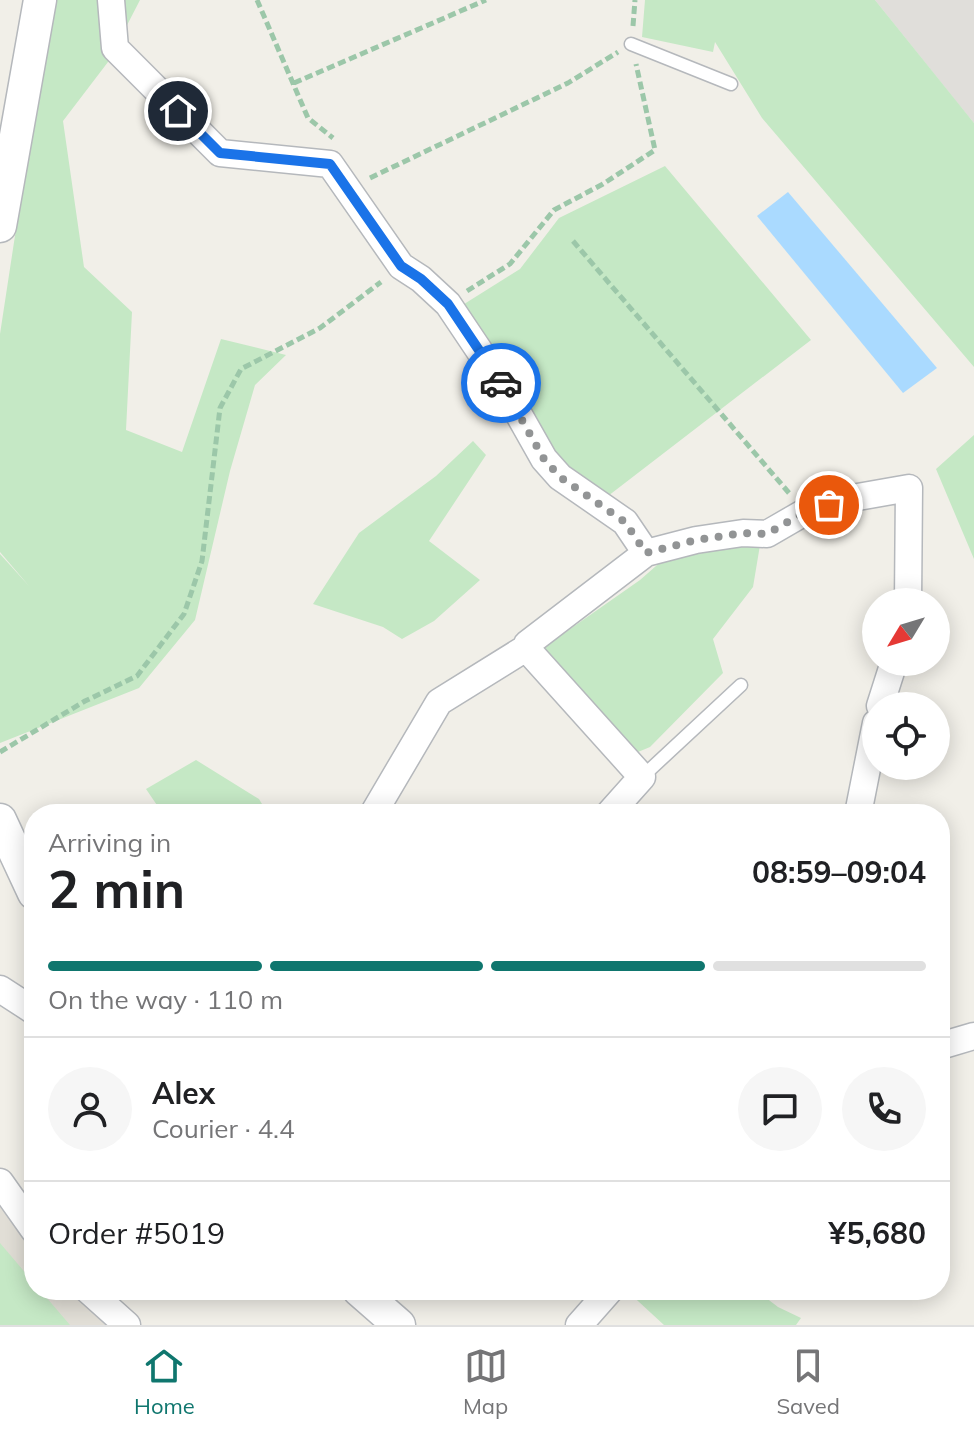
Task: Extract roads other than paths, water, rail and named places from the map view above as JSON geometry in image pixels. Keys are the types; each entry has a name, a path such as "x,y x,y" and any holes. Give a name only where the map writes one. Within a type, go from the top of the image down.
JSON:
{"street":[{"path":"0,226 40,0"},
{"path":"111,0 115,48 220,153 330,164 401,266 421,279 448,304 501,383 544,459 560,477 625,522 646,553"},
{"path":"379,804 439,702 526,648 527,644 646,553 696,540 743,533 767,534 805,512 852,498 909,488 908,588"},
{"path":"526,648 642,777 618,804"},
{"path":"860,804 865,780"},
{"path":"0,820 24,872"},
{"path":"0,989 24,1005"},
{"path":"950,1043 974,1036"},
{"path":"0,1182 24,1216"},
{"path":"99,1300 127,1325"},
{"path":"370,1300 399,1325"},
{"path":"579,1325 601,1300"}],"lane":[{"path":"631,44 731,84"},
{"path":"642,777 741,685"}],"water":[{"path":"788,192 937,368 903,393 757,216"}]}
